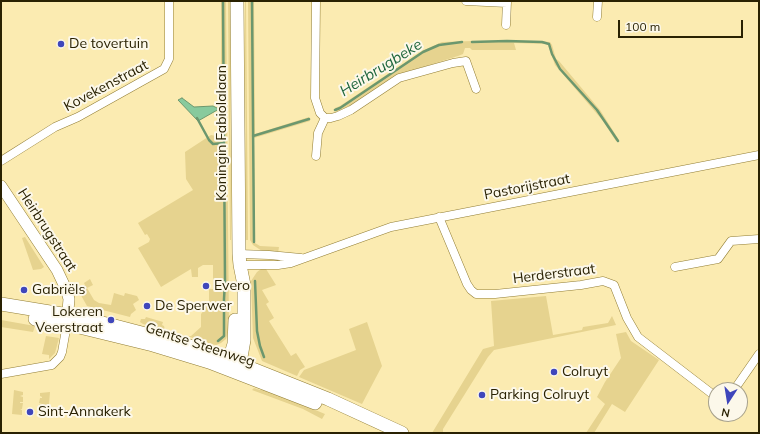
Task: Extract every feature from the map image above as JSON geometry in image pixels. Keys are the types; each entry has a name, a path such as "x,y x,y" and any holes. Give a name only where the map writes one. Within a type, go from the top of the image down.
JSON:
{"main road":[{"name":"Koningin Fabiolalaan","path":"233,366 236,284 239,260 237,1"},
{"name":"Gentse Steenweg","path":"1,304 67,320 233,366 382,433"},
{"name":"Gentse Steenweg","path":"1,312 105,324 136,331 328,399 402,433"}],"street":[{"name":"Kovekenstraat","path":"1,161 55,127 78,117 164,69 169,58 169,1"},
{"path":"316,1 315,98 320,113 324,118"},
{"path":"466,1 507,2 506,25"},
{"path":"597,17 598,1"},
{"path":"324,118 338,116 351,110 399,78 453,63 466,61 476,89"},
{"path":"316,156 318,134 324,118"},
{"name":"Pastorijstraat","path":"239,260 269,255 304,258 391,227 759,155"},
{"name":"Heirbrugstraat","path":"1,186 57,270 66,288 69,299 67,320"},
{"name":"Herderstraat","path":"439,217 467,284 476,294 495,294 581,286 603,282 614,285 627,318 638,337 708,391"},
{"path":"675,267 718,259 731,241 759,239"},
{"path":"1,374 52,365 60,357 62,352 67,320"},
{"path":"740,382 759,354"}],"shaded area":[{"path":"221,1 226,1 229,329 226,339 216,345 187,336 191,336 201,327 201,314 205,309 205,302 209,302 209,289 213,289 213,265 203,265 198,268 198,277 192,277 191,269 161,287 138,248 149,242 150,239 147,234 145,235 138,223 193,190 186,179 185,152 211,135 221,137"},
{"path":"228,1 230,1 231,240 230,240"},
{"path":"246,1 248,240 246,240"},
{"path":"248,1 254,1 255,134 309,117 310,121 254,138 255,243 260,246 279,247 278,253 262,251 253,245 250,240"},
{"path":"442,42 550,42 556,59 600,110 619,140 616,141 603,121 555,65 548,45 546,44 514,43 516,50 472,50 470,48 465,48 463,54 401,74 343,110 337,113 335,110 335,108 422,51"},
{"path":"182,98 194,107 213,106 219,109 198,121 178,100"},
{"path":"25,237 44,267 41,269 33,270 22,238"},
{"path":"261,269 266,269 276,285 262,290 269,302 266,304 274,318 269,321 291,356 296,353 305,367 300,370 297,376 262,361 253,338 251,281"},
{"path":"90,279 93,285 87,288 94,300 99,303 111,305 114,293 124,296 125,293 137,296 139,300 133,304 136,310 130,317 87,306 78,290"},
{"path":"546,296 553,335 582,330 583,327 608,323 612,316 616,325 494,350 488,357 443,429 443,432 445,433 432,433 483,349 494,346 491,301"},
{"path":"146,317 163,322 162,325 164,326 165,330 140,322 141,319 145,319"},
{"path":"1,320 35,326 33,332 1,327"},
{"path":"367,322 382,366 362,404 299,377 304,370 356,350 349,329"},
{"path":"626,332 631,341 659,360 625,412 612,404 594,433 586,433 605,404 597,397 621,358 616,334"},
{"path":"46,336 59,338 55,353 49,359 49,355 42,354"},
{"path":"254,388 260,390 265,389 325,414 322,419 303,409 252,390"},
{"path":"14,390 23,392 23,395 20,396 23,397 23,402 20,402 23,403 22,409 20,409 22,410 22,415 12,414"},
{"path":"50,392 48,417 39,416 39,411 42,410 39,410 39,404 42,403 39,403 40,398 42,398 40,393"}],"waterway":[{"path":"218,341 224,336 225,281 223,1"},
{"path":"252,1 254,242"},
{"name":"Heirbrugbeke","path":"472,42 507,41 542,42 549,44 552,54 560,69 597,110 618,141"},
{"name":"Heirbrugbeke","path":"335,110 423,52 439,45 462,42"},
{"name":"Heirbrugbeke","path":"197,118 209,140 213,144 224,143"},
{"name":"Heirbrugbeke","path":"253,136 309,119"},
{"path":"255,281 257,331 264,357"}],"place":[{"name":"De tovertuin","path":"61,44"},
{"name":"Evero","path":"206,286"},
{"name":"Gabriëls","path":"24,290"},
{"name":"De Sperwer","path":"147,306"},
{"name":"Lokeren Veerstraat","path":"111,320"},
{"name":"Colruyt","path":"554,372"},
{"name":"Parking Colruyt","path":"482,395"},
{"name":"Sint-Annakerk","path":"30,412"}]}
